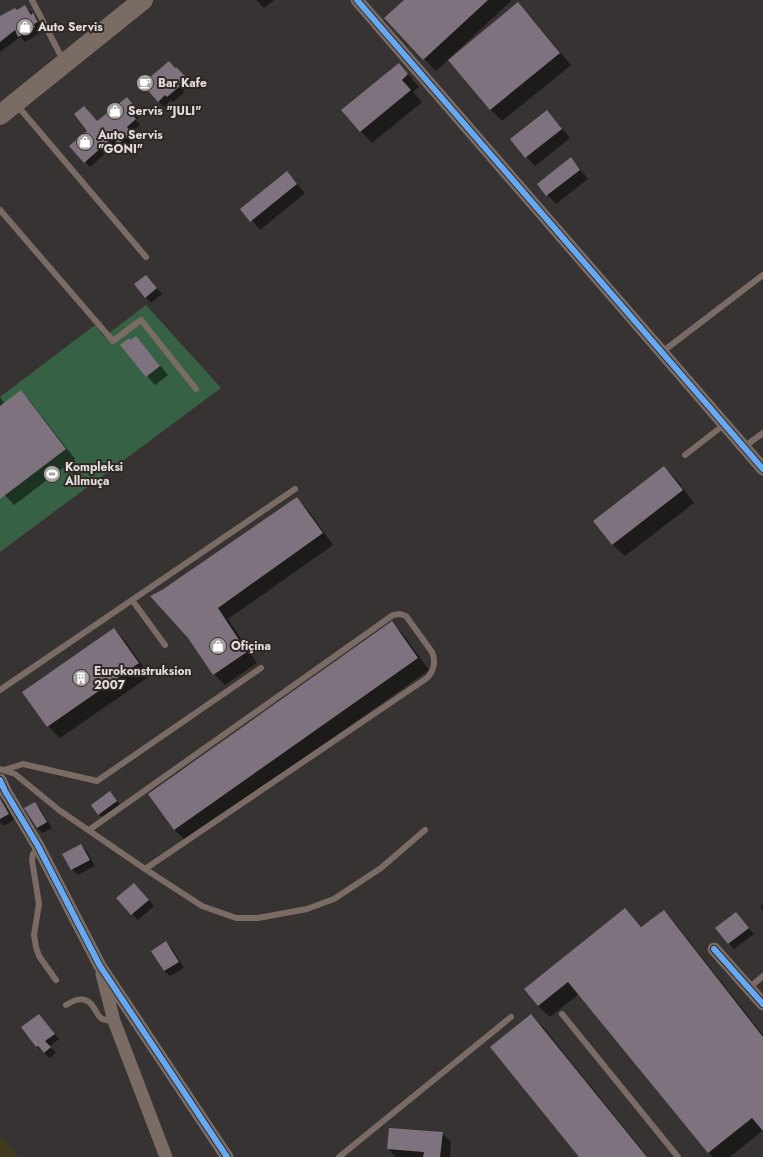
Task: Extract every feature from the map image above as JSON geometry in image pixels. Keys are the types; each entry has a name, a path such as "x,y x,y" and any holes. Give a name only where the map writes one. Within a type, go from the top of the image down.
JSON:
{"main road":[{"path":"6,108 143,0"}],"street":[{"path":"357,0 763,469"},
{"path":"2,773 5,791 38,846 100,966 227,1157"},
{"path":"714,948 763,1004"},
{"path":"100,966 108,1003 114,1021 166,1157"}],"lane":[{"path":"32,0 65,63"},
{"path":"6,108 146,257"},
{"path":"0,210 113,340 141,320 196,389"},
{"path":"662,352 763,274"},
{"path":"685,455 724,424"},
{"path":"744,447 763,433"},
{"path":"0,690 295,489"},
{"path":"132,600 165,645"},
{"path":"89,830 387,618 400,614 406,616 435,658 431,674 427,678 145,868"},
{"path":"2,773 23,764 97,781 261,668"},
{"path":"2,773 14,774 59,810 202,906 236,918 258,918 307,909 334,899 381,868 425,830"},
{"path":"38,846 33,854 32,860 39,904 34,935 39,956 56,980"},
{"path":"748,988 763,976"},
{"path":"66,1005 75,1000 86,1000 92,1004 100,1018 114,1021"},
{"path":"562,1014 678,1157"},
{"path":"339,1157 512,1017"}],"green space":[{"name":"Kompleksi Allmuça","path":"146,305 221,388 0,552 0,397 95,325 104,337"}],"sand":[{"path":"0,1136 19,1157 0,1157"}],"building":[{"path":"404,0 488,0 423,60 384,18"},
{"path":"518,2 560,53 490,110 448,60"},
{"path":"25,5 31,15 33,13 38,22 34,24 35,27 18,37 15,30 0,42 0,16 15,8 17,10"},
{"path":"169,61 186,77 178,84 180,86 167,97 165,95 158,102 142,84"},
{"path":"399,63 408,74 402,80 411,90 360,132 341,110"},
{"path":"127,97 137,110 132,114 136,119 127,127 132,133 118,144 113,137 84,163 69,146 87,131 74,114 84,106 97,121"},
{"path":"547,110 562,129 525,158 510,139"},
{"path":"571,157 580,170 546,196 537,184"},
{"path":"287,171 297,184 250,222 240,209"},
{"path":"146,275 157,288 145,298 134,284"},
{"path":"136,336 160,366 146,377 120,345 129,338 130,340"},
{"path":"21,390 66,449 0,499 0,406"},
{"path":"664,466 683,490 612,545 593,521"},
{"path":"297,497 323,533 218,608 247,652 213,675 188,638 150,596 162,590"},
{"path":"392,621 418,658 174,830 148,794"},
{"name":"Eurokonstruksion 2007","path":"114,628 139,663 47,727 22,692"},
{"path":"110,791 117,801 98,815 91,805"},
{"path":"0,798 9,814 0,819"},
{"path":"35,802 47,822 37,828 24,808"},
{"path":"81,844 90,860 71,870 62,854"},
{"path":"134,883 149,900 131,915 116,898"},
{"path":"625,908 641,927 664,910 763,1037 763,1131 752,1118 708,1153 568,982 538,1006 524,989"},
{"path":"736,912 749,928 728,944 715,928"},
{"path":"166,941 179,962 164,971 151,951"},
{"path":"39,1014 55,1034 45,1041 51,1047 44,1053 38,1046 36,1047 21,1027"},
{"path":"531,1014 647,1157 579,1157 490,1047"},
{"path":"389,1128 443,1132 440,1157 423,1157 424,1152 387,1149"}],"cycle path":[{"path":"357,0 763,469"},
{"path":"0,780 38,846 100,966 227,1157"},
{"path":"714,949 763,1004"}],"place":[{"name":"Auto Servis","path":"25,27"},
{"name":"Bar Kafe","path":"145,83"},
{"name":"Servis \"JULI\"","path":"115,111"},
{"name":"Auto Servis \"GONI\"","path":"85,142"},
{"name":"Kompleksi Allmuça","path":"52,474"},
{"name":"Ofiçina","path":"218,646"},
{"name":"Eurokonstruksion 2007","path":"81,678"}]}
